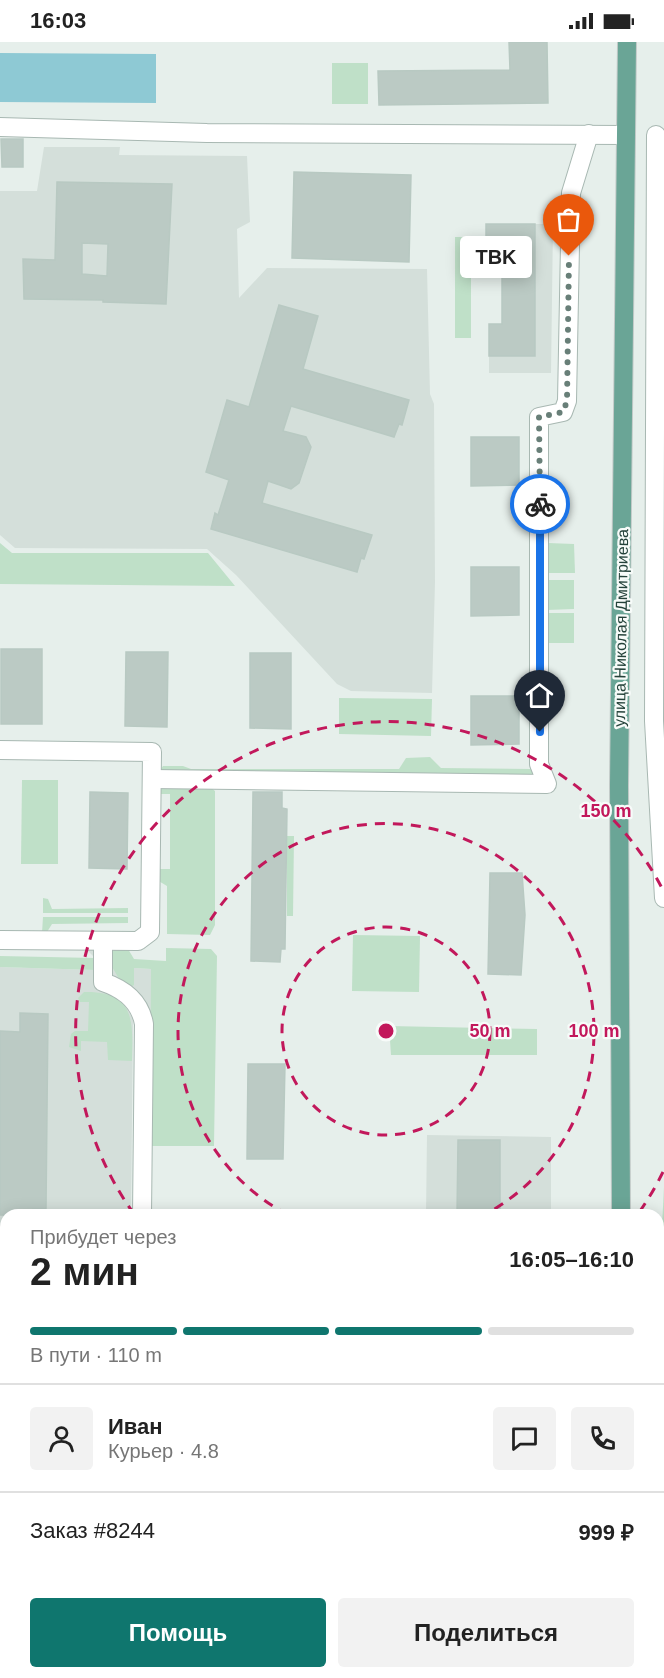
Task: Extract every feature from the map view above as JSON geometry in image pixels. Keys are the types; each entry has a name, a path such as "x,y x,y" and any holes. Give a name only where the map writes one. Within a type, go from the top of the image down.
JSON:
{"main road":[{"name":"улица Николая Дмитриева","path":"621,1209 619,785 627,42"}],"street":[{"path":"0,127 207,133 627,135"},
{"path":"152,779 547,784 540,764 539,417 563,412 567,401 571,193 589,134"},
{"path":"656,135 659,558 654,721 664,898"},
{"path":"0,750 152,752 150,932 138,941 0,940"},
{"path":"103,941 103,982 125,993 136,1002 144,1024 142,1209"}],"shaded area":[{"path":"44,147 120,147 119,155 247,156 250,222 237,229 239,298 267,268 427,269 430,394 434,404 435,582 432,693 351,691 337,684 236,575 207,549 15,548 0,535 0,191 37,191"},
{"path":"535,224 553,224 551,373 489,373 489,356 535,356"},
{"path":"87,950 114,950 107,958 124,983 134,984 134,968 151,969 151,1012 133,1020 131,1209 0,1209 0,967 94,970 95,958"},
{"path":"427,1135 551,1137 551,1209 426,1209"}],"green space":[{"path":"332,63 368,63 368,104 332,104"},
{"path":"455,237 471,237 471,338 455,338"},
{"path":"0,543 12,553 208,553 235,586 0,584"},
{"path":"548,543 574,544 575,573 547,573"},
{"path":"548,580 574,580 574,609 547,610"},
{"path":"548,613 574,613 574,643 547,643"},
{"path":"339,698 432,699 431,736 339,734"},
{"path":"430,757 441,768 531,769 535,775 157,774 163,766 183,766 191,769 399,769 406,758"},
{"path":"22,780 58,780 58,864 21,864"},
{"path":"162,787 211,788 215,791 215,925 210,935 167,934 167,886 157,880 157,869 170,869 170,794 157,794"},
{"path":"287,836 294,836 293,916 287,916"},
{"path":"43,898 48,899 52,909 128,908 128,913 43,913"},
{"path":"43,917 128,917 128,923 52,924 47,932 42,933"},
{"path":"353,935 420,936 419,992 352,991"},
{"path":"122,947 128,949 134,959 166,961 166,948 211,949 217,956 214,1146 150,1146 151,969 134,968 134,985 130,987 118,977 107,958 114,950"},
{"path":"0,956 95,958 94,970 0,967"},
{"path":"84,992 101,993 113,997 128,1011 132,1033 132,1061 108,1060 107,1042 81,1041 81,1051 69,1047 71,1034 75,1031 88,1031 89,1002 80,1002 78,998"},
{"path":"389,1026 537,1029 537,1055 391,1055"}],"water":[{"path":"0,53 156,54 156,103 0,102"}],"building":[{"path":"509,42 547,42 548,103 379,105 378,71 510,70"},
{"path":"1,139 23,139 23,167 2,167"},
{"path":"294,172 411,175 409,262 292,258"},
{"path":"57,182 172,184 166,304 24,299 23,259 55,260","holes":["82,243 108,244 107,276 82,274"]},
{"path":"486,224 535,224 535,356 489,356 489,324 502,324 502,256 486,256"},
{"path":"279,305 318,316 303,369 409,400 402,425 399,424 394,437 291,406 283,431 306,437 311,447 299,483 291,489 268,481 262,503 372,535 357,572 211,529 229,480 206,472 227,400 249,407"},
{"path":"471,437 519,437 519,485 471,486"},
{"path":"471,567 519,567 519,615 471,616"},
{"path":"1,649 42,649 42,724 1,724"},
{"path":"126,652 168,652 167,727 125,726"},
{"path":"250,653 291,653 291,729 250,728"},
{"path":"471,696 519,696 519,744 471,745"},
{"path":"90,792 128,793 127,869 89,868"},
{"path":"253,792 282,792 282,808 287,809 285,949 281,949 280,962 251,961"},
{"path":"490,873 522,873 525,915 521,975 488,974"},
{"path":"20,1013 48,1014 46,1209 0,1209 0,1031 20,1032"},
{"path":"248,1064 285,1064 283,1159 247,1159"},
{"path":"458,1140 500,1140 500,1209 457,1209"}],"way so far":[{"path":"540,504 539,417 563,412 567,401 569,256"}],"place":[{"name":"TBK","path":"569,256"}],"route":[{"path":"540,504 540,732"}]}
